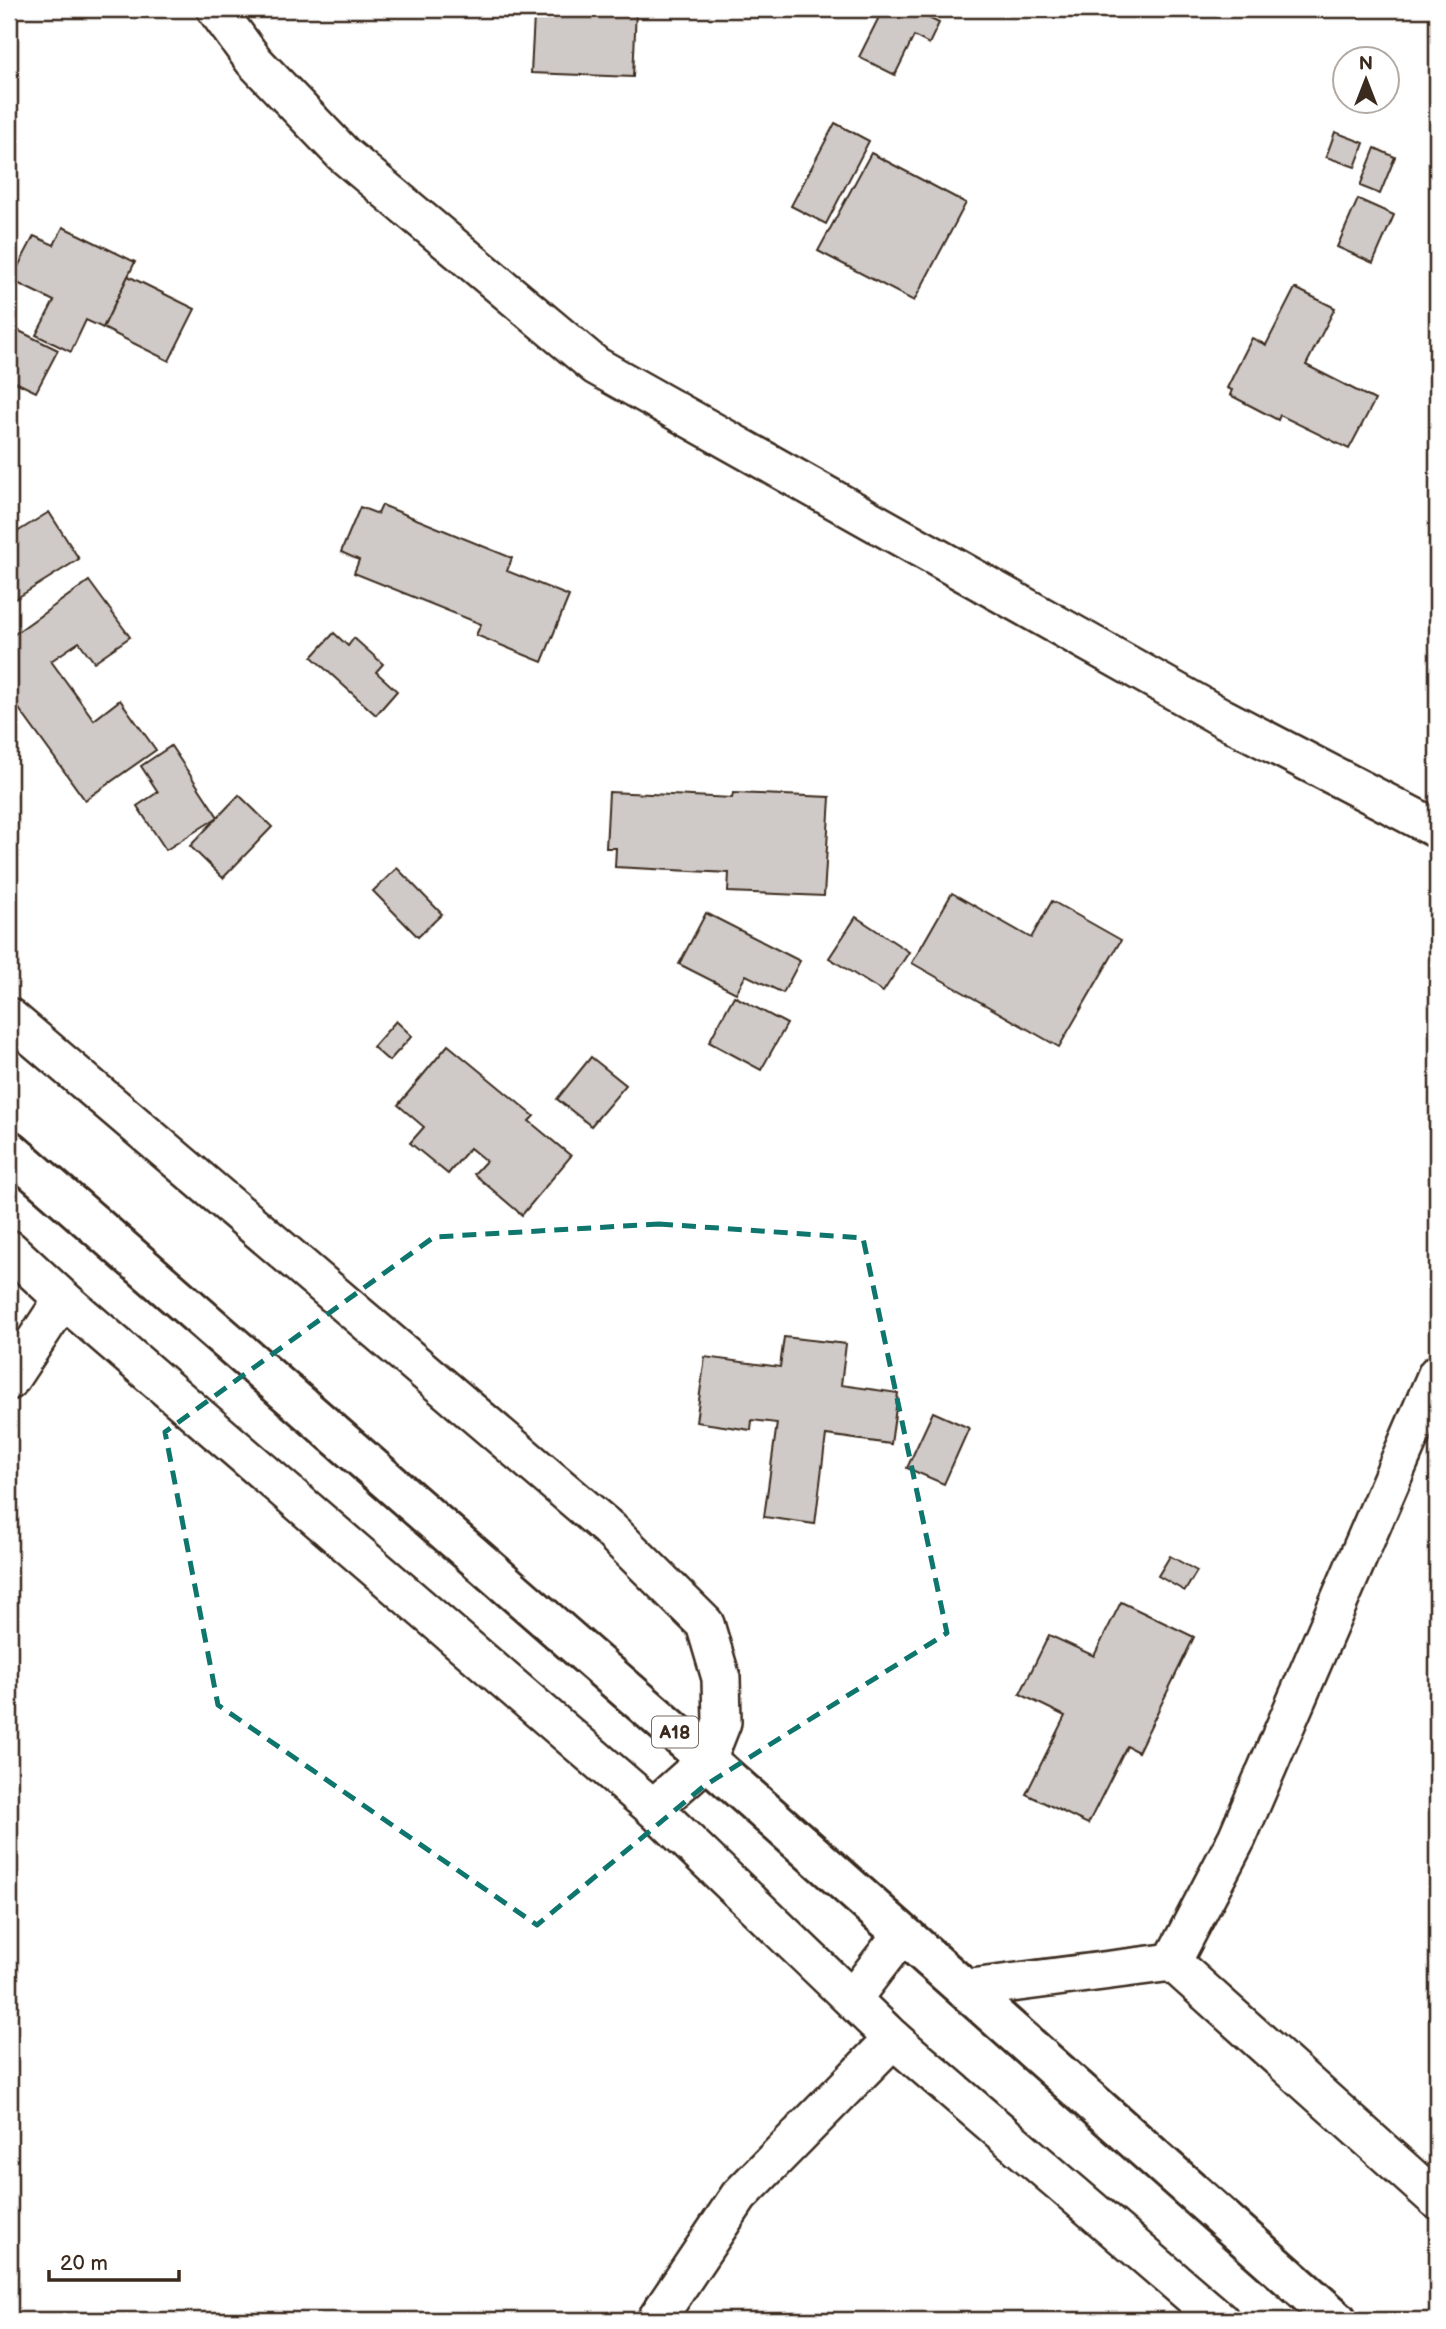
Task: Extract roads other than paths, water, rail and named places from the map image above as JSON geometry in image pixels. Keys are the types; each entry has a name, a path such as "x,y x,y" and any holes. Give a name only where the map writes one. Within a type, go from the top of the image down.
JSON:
{"highway":[{"name":"A18","path":"9,1150 707,1760 1337,2320"}],"street":[{"path":"216,9 254,61 343,154 596,366 1223,718 1437,829"},
{"path":"9,1017 608,1528 705,1625 721,1678 722,1722 707,1760 653,1808"},
{"path":"9,1249 63,1299 653,1808 893,2039 1220,2320"},
{"path":"9,1381 63,1299"},
{"path":"1172,1962 1237,1838 1437,1374"},
{"path":"852,1998 902,1934"},
{"path":"964,1989 1172,1962 1437,2200"},
{"path":"656,2320 738,2196 893,2039"}]}
